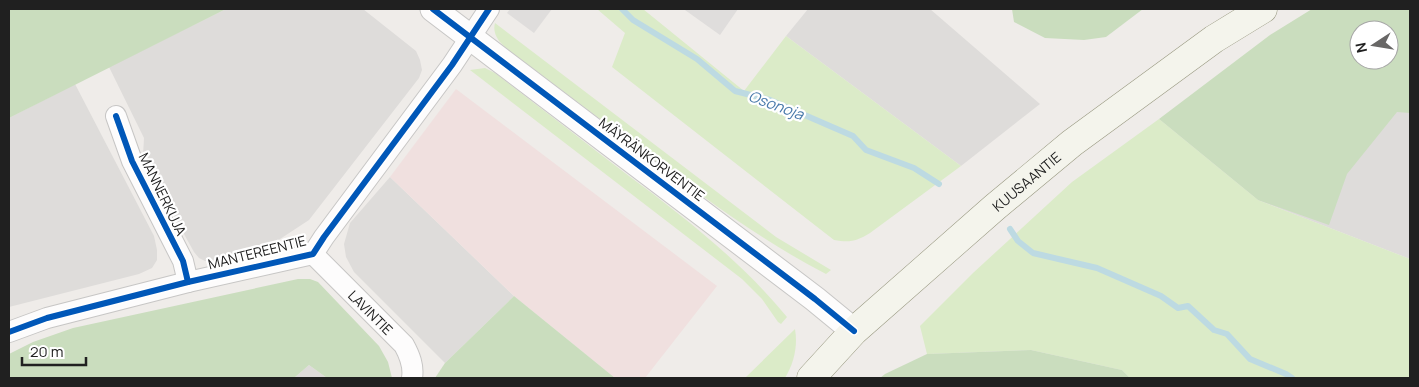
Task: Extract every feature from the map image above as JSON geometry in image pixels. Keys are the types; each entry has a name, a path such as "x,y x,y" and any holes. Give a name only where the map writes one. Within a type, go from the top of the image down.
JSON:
{"main road":[{"name":"KUUSAANTIE","path":"811,378 854,331 995,207 1072,143 1214,39 1263,9"}],"street":[{"name":"MÄYRÄNKORVENTIE","path":"433,9 815,299 854,331"},
{"name":"MANTEREENTIE","path":"9,332 47,318 188,282 313,254 452,65 489,9"},
{"name":"MANNERKUJA","path":"116,116 132,161 182,261 188,282"},
{"name":"LAVINTIE","path":"313,254 404,345 411,358 412,378"}],"shaded area":[{"path":"226,9 363,9 416,51 422,70 419,78 309,220 277,241 215,260 205,261 194,252 146,166 143,156 144,138 109,67"},
{"path":"510,9 552,9 534,33 507,13"},
{"path":"686,9 738,9 720,35"},
{"path":"808,9 930,9 1040,104 961,166 786,36"},
{"path":"1410,70 1410,259 1258,200"},
{"path":"75,84 154,236 157,260 152,268 139,274 9,307 9,118"},
{"path":"456,89 717,286 645,378 615,378 514,296 390,177"},
{"path":"390,177 514,296 445,363 354,272 346,257 344,244 350,223"},
{"path":"309,365 327,378 294,378"}],"green space":[{"path":"9,9 226,9 9,118"},
{"path":"597,9 643,9 744,91 786,36 961,166 865,236 857,240 834,240 612,67 625,33"},
{"path":"1012,9 1143,9 1106,37 1084,40 1045,38 1014,22"},
{"path":"1312,9 1410,9 1410,113 1397,112 1347,174 1329,225 1258,200 1159,119 1270,35"},
{"path":"495,23 776,237 831,270 826,274 779,248 690,187 501,44 494,31"},
{"path":"485,68 495,73 690,223 731,258 787,317 781,324 778,322 762,299 742,279 470,70"},
{"path":"1159,119 1258,200 1410,259 1410,378 1130,378 1122,370 1031,350 927,354 920,326 973,273 1072,182"},
{"path":"298,279 310,279 318,282 379,346 388,362 392,378 327,378 309,365 294,378 9,378 9,354 33,342 73,328"},
{"path":"514,296 615,378 435,378 445,363"},
{"path":"795,329 796,342 794,354 785,378 745,378"},
{"path":"1031,350 1122,370 1130,378 880,378 927,354"}],"waterway":[{"name":"Osonoja","path":"622,9 633,20 697,59 735,91 770,100 853,136 866,150 914,168 939,184"},
{"path":"1010,229 1018,241 1033,253 1097,268 1161,296 1178,308 1188,306 1214,330 1227,334 1250,359 1292,378"}],"cycle path":[{"path":"433,9 815,299 854,331"},
{"path":"9,332 47,318 188,282 313,254 452,65 489,9"},
{"path":"116,116 132,161 183,261 188,282"}]}
